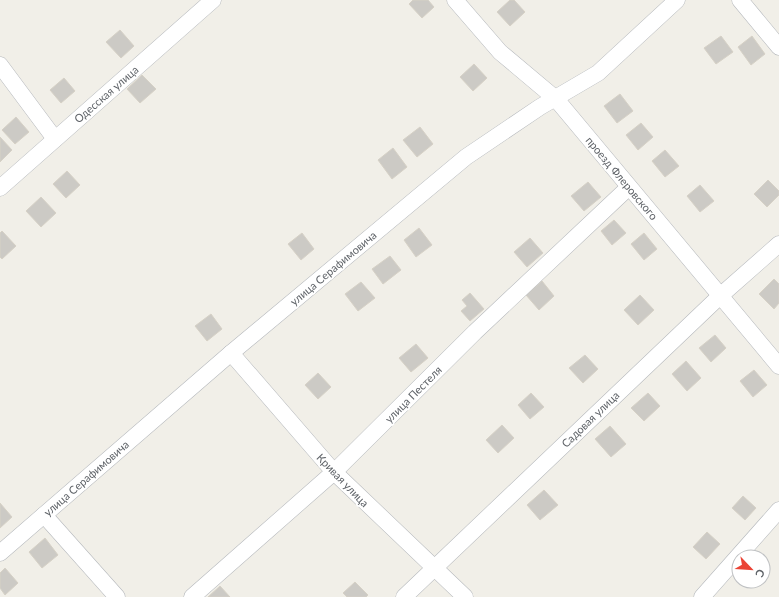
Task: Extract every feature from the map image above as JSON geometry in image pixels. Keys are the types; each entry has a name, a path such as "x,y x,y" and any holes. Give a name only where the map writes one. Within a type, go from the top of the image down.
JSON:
{"street":[{"name":"Одесская улица","path":"0,188 213,0"},
{"name":"проезд Флеровского","path":"455,0 500,52 556,99 779,366"},
{"name":"улица Серафимовича","path":"0,553 231,353 466,157 540,107 598,73 677,0"},
{"path":"740,0 779,47"},
{"path":"0,65 55,139"},
{"name":"улица Пестеля","path":"192,597 334,472 475,332 629,187"},
{"name":"Садовая улица","path":"404,597 720,296 779,244"},
{"name":"Кривая улица","path":"231,353 334,472 465,597"},
{"path":"702,597 779,510"},
{"path":"44,515 117,597"}],"building":[{"path":"413,0 428,0 434,7 422,18 409,4"},
{"path":"510,0 514,0 525,12 510,26 497,12"},
{"path":"120,30 134,46 121,58 106,42"},
{"path":"721,36 733,52 716,64 704,48"},
{"path":"752,36 765,54 751,65 738,47"},
{"path":"474,64 487,78 473,91 460,77"},
{"path":"142,75 156,89 140,103 127,89"},
{"path":"64,78 75,91 61,103 50,90"},
{"path":"620,94 633,111 617,123 604,106"},
{"path":"16,117 29,132 15,144 2,130"},
{"path":"641,123 653,137 638,150 626,135"},
{"path":"420,127 433,144 417,157 403,140"},
{"path":"0,137 12,150 0,162"},
{"path":"393,148 407,167 392,179 378,160"},
{"path":"665,150 679,166 665,177 652,161"},
{"path":"67,171 80,185 66,198 53,184"},
{"path":"768,180 779,191 779,195 767,207 754,194"},
{"path":"588,182 601,197 584,211 571,196"},
{"path":"700,185 714,201 700,212 687,196"},
{"path":"41,197 56,213 41,227 26,211"},
{"path":"614,220 626,233 612,245 601,231"},
{"path":"419,228 432,245 416,257 404,240"},
{"path":"2,231 16,246 2,259 0,257 0,233"},
{"path":"302,233 314,249 301,260 288,244"},
{"path":"644,233 657,249 644,260 631,244"},
{"path":"530,238 543,253 527,267 514,252"},
{"path":"390,256 401,270 383,284 372,269"},
{"path":"774,279 779,284 779,303 774,309 759,294"},
{"path":"542,281 554,296 539,310 526,295"},
{"path":"361,282 375,298 358,311 345,294"},
{"path":"470,293 484,309 470,321 461,311 467,306 462,300"},
{"path":"640,295 654,310 638,325 624,310"},
{"path":"211,314 222,329 207,341 195,326"},
{"path":"715,335 726,348 711,362 699,348"},
{"path":"416,344 428,358 411,372 399,358"},
{"path":"585,355 598,369 583,383 569,368"},
{"path":"686,361 701,378 687,391 672,374"},
{"path":"754,370 767,385 753,397 740,381"},
{"path":"318,373 331,387 318,399 305,385"},
{"path":"531,393 544,407 530,419 518,405"},
{"path":"648,393 660,406 644,421 631,408"},
{"path":"502,425 514,438 498,453 486,440"},
{"path":"610,426 626,444 611,457 595,439"},
{"path":"544,490 558,505 540,520 527,505"},
{"path":"743,496 756,508 745,520 732,508"},
{"path":"0,503 12,517 0,528"},
{"path":"707,532 720,544 706,559 693,547"},
{"path":"45,538 58,555 42,568 29,552"},
{"path":"5,568 18,583 5,595 0,588 0,573"},
{"path":"355,582 368,595 366,597 347,597 343,593"},
{"path":"220,586 230,597 208,597"}]}
